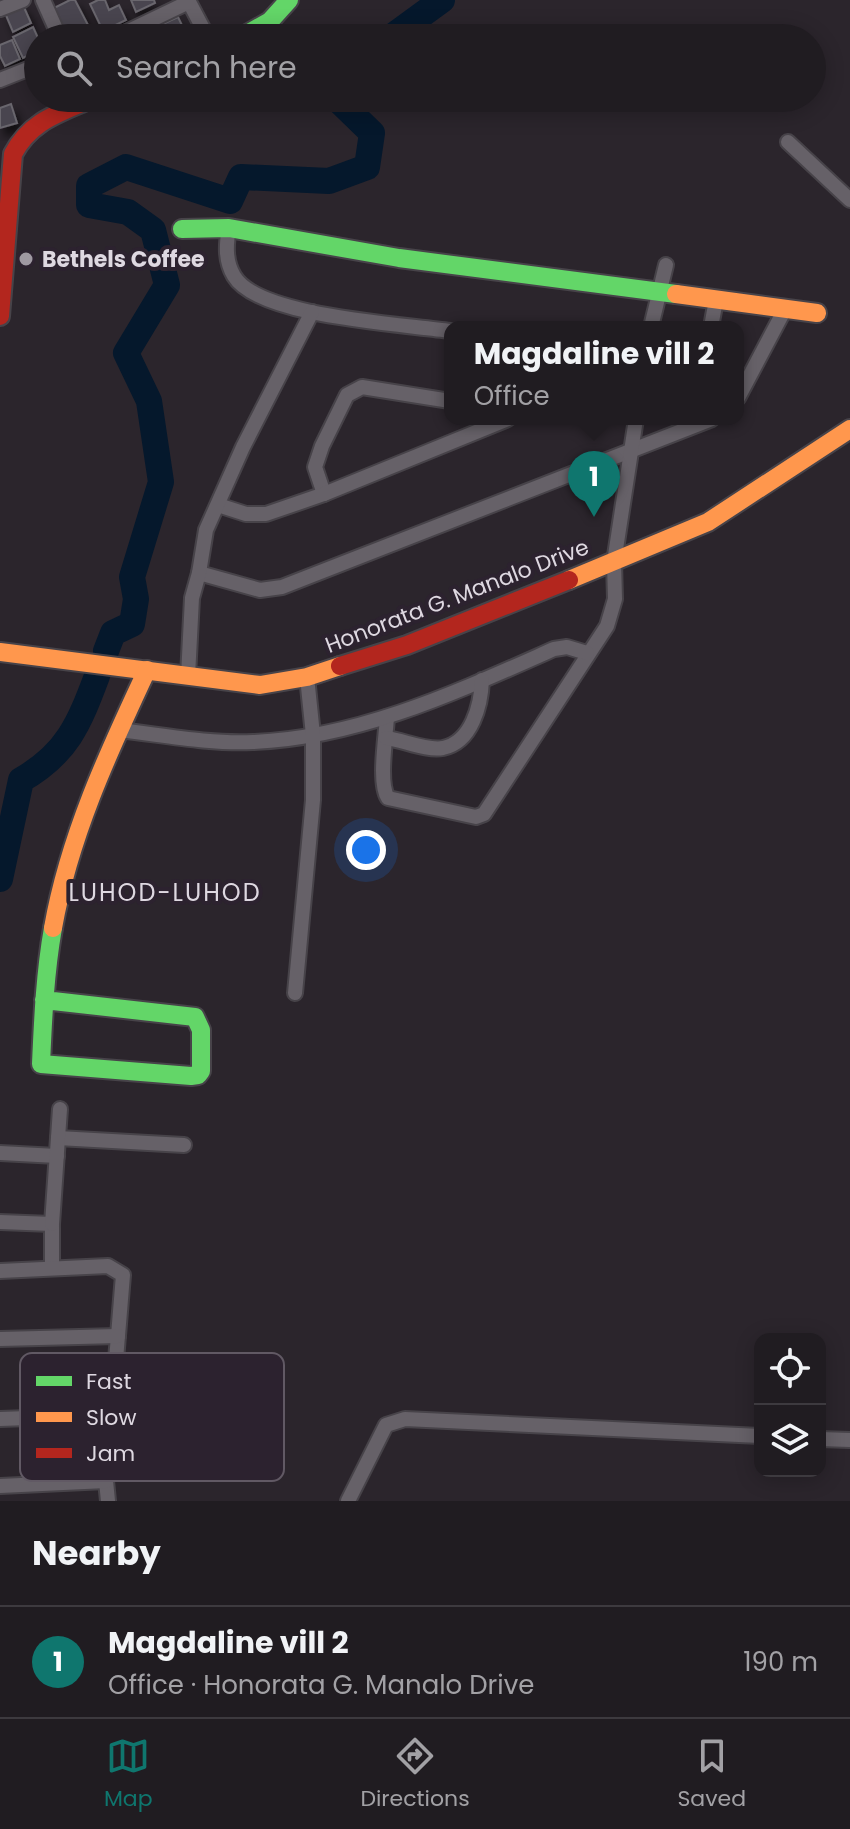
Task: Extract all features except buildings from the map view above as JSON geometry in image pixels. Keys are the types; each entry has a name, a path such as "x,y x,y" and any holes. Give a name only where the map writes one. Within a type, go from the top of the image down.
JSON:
{"street":[{"path":"0,9 23,0"},
{"path":"43,0 54,24"},
{"path":"265,24 289,0"},
{"path":"142,24 188,1 200,24"},
{"path":"0,80 24,71"},
{"path":"0,316 6,156 38,124 62,112"},
{"path":"788,142 850,200"},
{"path":"229,228 228,263 235,279 271,303 312,312 444,330"},
{"path":"182,229 229,228 399,258 817,313"},
{"path":"653,321 666,265"},
{"path":"712,321 716,300"},
{"path":"744,387 785,309"},
{"path":"188,676 192,598 206,530 243,447 312,312"},
{"path":"324,494 315,467 347,395 362,387 444,400"},
{"path":"218,505 256,515 324,494 493,425"},
{"path":"387,717 384,785 388,798 481,816 487,811 607,626 615,599 614,562 635,425"},
{"path":"199,573 260,590 282,587 632,452 688,425"},
{"name":"Honorata G. Manalo Drive","path":"0,652 260,685 307,677 407,645 708,522 850,429"},
{"path":"119,730 253,742 313,735 387,717 554,649 567,647 587,653"},
{"path":"44,1000 195,1017 200,1022 201,1030 201,1071 191,1076 41,1064 44,1000 59,898 83,821 147,670"},
{"path":"295,993 313,800 313,735 307,677"},
{"path":"386,738 432,748 452,744 472,726 481,703 482,680"},
{"path":"52,1268 60,1109"},
{"path":"58,1138 184,1145"},
{"path":"0,1153 57,1156"},
{"path":"0,1222 52,1224"},
{"path":"0,1271 108,1266 123,1275 117,1353"},
{"path":"0,1339 118,1336"},
{"path":"348,1501 386,1425 416,1417 754,1436"},
{"path":"0,1419 20,1418"},
{"path":"826,1439 850,1440"},
{"path":"0,1486 106,1481 108,1501"}],"waterway":[{"path":"409,24 442,0"},
{"path":"106,651 113,633 132,624 136,599 132,577 161,482 149,401 126,353 167,285 153,230 128,212 89,205 89,186 126,167 230,201 241,177 329,181 367,167 372,133 350,112"},
{"path":"0,879 21,780 50,760 70,736 97,676"}],"traffic: fast":[{"path":"265,24 289,0"},
{"path":"182,229 229,228 399,258 676,294"},
{"path":"44,1000 195,1017 201,1030 201,1071 191,1076 41,1064 44,1013 45,996 46,979 53,928"}],"traffic: slow":[{"path":"676,294 817,313"},
{"path":"569,580 708,522 850,429"},
{"path":"0,652 260,685 307,677 340,666"},
{"path":"53,928 79,828 147,670"}],"traffic: jam":[{"path":"0,316 13,154 28,133 60,112"},
{"path":"340,666 407,645 569,580"}],"place":[{"name":"Bethels Coffee","path":"26,259"},
{"name":"Magdaline vill 2","path":"594,517"}],"district":[{"name":"LUHOD-LUHOD","path":"165,892"}]}
